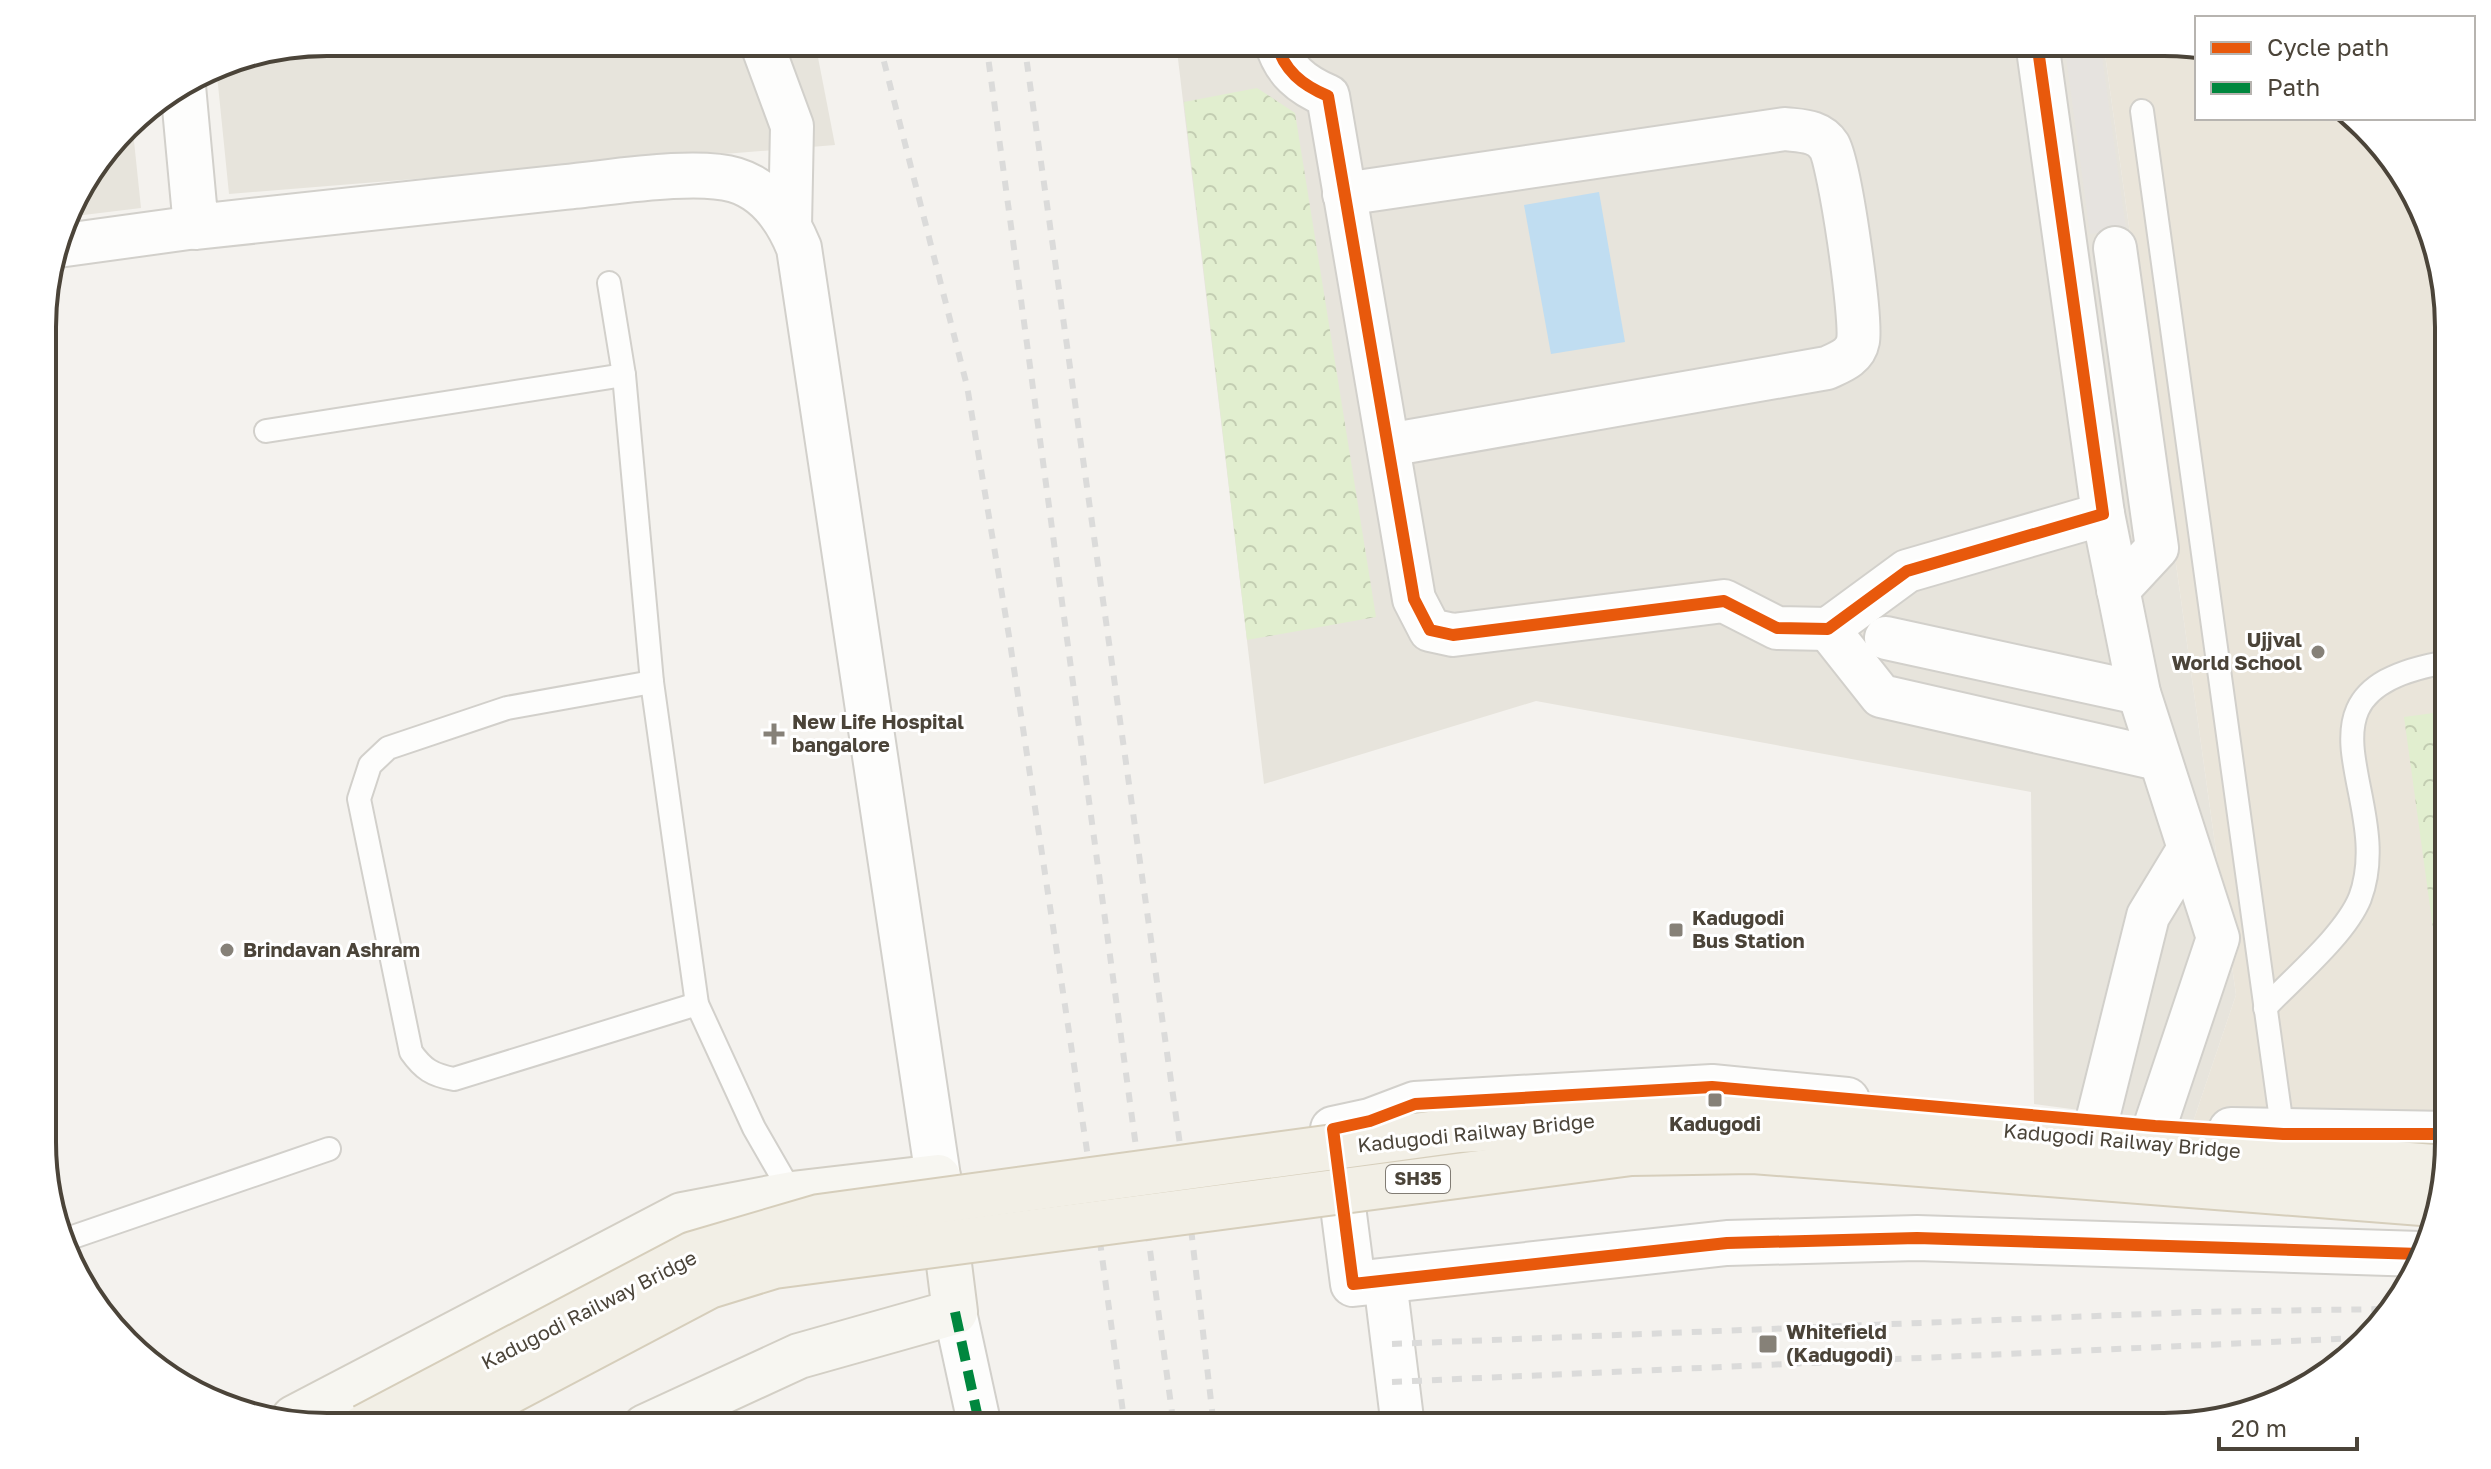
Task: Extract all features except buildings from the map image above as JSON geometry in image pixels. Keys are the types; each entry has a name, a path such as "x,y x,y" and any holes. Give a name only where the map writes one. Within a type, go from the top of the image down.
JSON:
{"main road":[{"name":"Kadugodi Railway Bridge","path":"391,1413 693,1254 755,1233 819,1217 1459,1130 1743,1115 1895,1120 2169,1147 2433,1167"},
{"name":"SH35","path":"469,1413 709,1286 774,1266 1631,1153 1753,1151 2428,1203"},
{"path":"306,1412 682,1215 792,1194 938,1177 955,1312 799,1356 676,1413"}],"street":[{"path":"766,56 792,126 790,226"},
{"path":"1280,56 1292,74 1328,96 1414,599 1430,630 1453,635 1724,601 1777,628 1828,629 1907,571 2103,514"},
{"path":"2039,56 2103,514 2118,590 2139,693 2218,938 2155,1126"},
{"path":"184,97 196,227"},
{"path":"1344,194 1785,129 1815,132 1829,145 1837,169 1858,342 1847,360 1827,368 1388,445"},
{"path":"69,245 196,227 592,185 712,176 736,180 758,191 790,226 799,248 938,1177"},
{"path":"2115,248 2157,548 2118,590"},
{"path":"1828,629 1881,696 2158,759"},
{"path":"1886,638 2139,693"},
{"path":"2097,1121 2148,916 2188,850"},
{"path":"2410,1254 1917,1238 1727,1243 1353,1284 1333,1129 1370,1121 1415,1104 1712,1087 2155,1126 2283,1134 2434,1134"},
{"path":"1385,1281 1401,1412"},
{"path":"955,1312 977,1413"}],"lane":[{"path":"2142,111 2283,1134"},
{"path":"609,283 624,375 652,682 697,1004 754,1128 792,1194"},
{"path":"266,431 624,375"},
{"path":"2265,1008 2348,919 2359,899 2368,853 2350,734 2362,704 2388,677 2409,668 2434,664"},
{"path":"652,682 507,708 388,748 370,765 362,780 359,799 411,1052 423,1068 435,1076 454,1079 697,1004"},
{"path":"74,1237 329,1149"}],"shaded area":[{"path":"818,56 835,145 229,194 218,80 257,65 292,58"},
{"path":"1178,56 2105,56 2236,995 2192,1125 2034,1104 2031,792 1536,701 1264,784"},
{"path":"2066,56 2102,56 2126,229 2090,234"},
{"name":"Ujjval World School","path":"2105,56 2195,58 2195,120 2338,120 2379,162 2399,192 2414,224 2430,274 2434,310 2434,1115 2192,1125 2236,995"},
{"path":"134,137 141,208 81,215 102,177"}],"green space":[{"path":"1257,88 1295,113 1376,617 1247,640 1184,102"},
{"path":"2434,713 2434,936 2404,717"}],"water":[{"path":"1599,192 1625,342 1551,354 1524,205"}],"railway":[{"path":"883,56 967,386 1009,636 1094,1197 1123,1413"},
{"path":"988,56 1172,1413"},
{"path":"1026,56 1187,1194 1212,1413"},
{"path":"1392,1344 2196,1312 2377,1309"},
{"path":"1392,1382 2351,1338"}],"marked path":[{"path":"955,1312 977,1413"}],"cycle path":[{"path":"1281,56 1295,76 1328,96 1414,599 1430,630 1453,635 1724,601 1777,628 1828,629 1907,571 2103,514 2039,56"},
{"path":"2410,1254 1917,1238 1727,1243 1353,1284 1333,1129 1370,1121 1415,1104 1712,1087 2155,1126 2283,1134 2434,1134"}],"place":[{"name":"Ujjval World School","path":"2318,652"},
{"name":"New Life Hospital bangalore","path":"774,734"},
{"name":"Kadugodi Bus Station","path":"1676,930"},
{"name":"Brindavan Ashram","path":"227,950"},
{"name":"Kadugodi","path":"1715,1100"},
{"name":"Whitefield (Kadugodi)","path":"1768,1344"}]}
